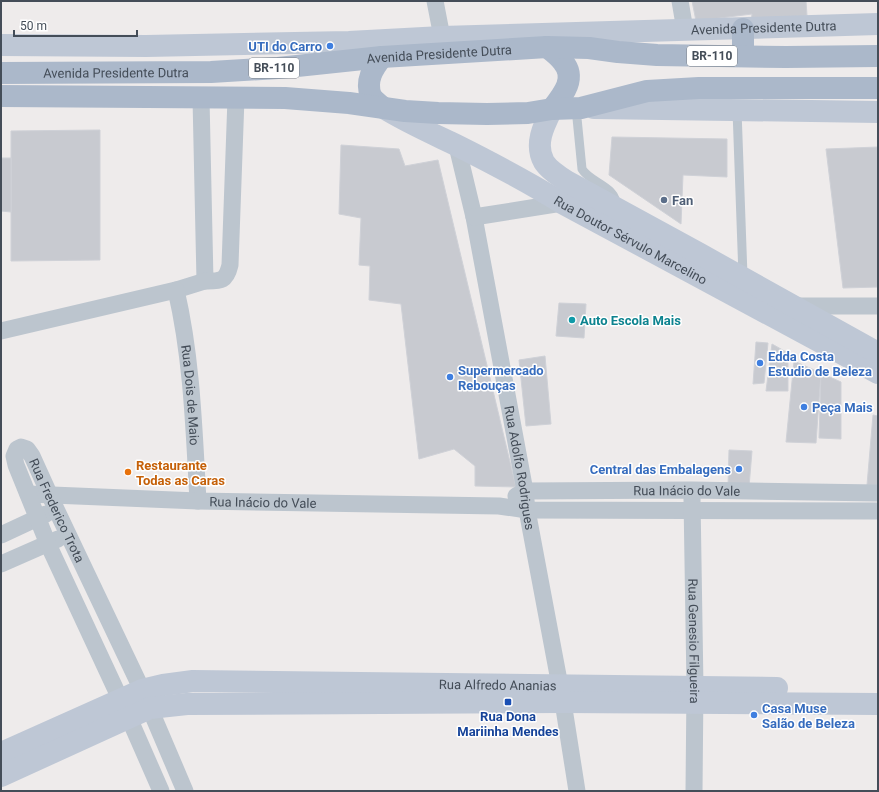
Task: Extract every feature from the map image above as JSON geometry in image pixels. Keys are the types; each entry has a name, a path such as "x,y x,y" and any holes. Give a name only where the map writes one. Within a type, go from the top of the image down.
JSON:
{"main road":[{"name":"Avenida Presidente Dutra","path":"1,73 211,72 278,68 382,57 443,45 685,30 878,24"},
{"path":"743,28 743,56"},
{"name":"Avenida Presidente Dutra","path":"1,46 146,46 349,42 589,48 657,55 878,56"},
{"path":"547,47 563,62 569,71 568,85 564,95 552,109"},
{"path":"382,57 373,68 369,85 371,97 382,107"},
{"name":"Avenida Presidente Dutra","path":"578,108 647,92 698,88 878,88"},
{"name":"Avenida Presidente Dutra","path":"1,96 285,98 382,107 406,111 487,114 528,113 552,109 578,108 878,112"},
{"name":"Rua Doutor Sérvulo Marcelino","path":"382,107 400,119 457,146 562,203 611,218 743,278 878,353"},
{"name":"Rua Doutor Sérvulo Marcelino","path":"552,109 544,125 540,139 544,162 554,172 611,218 878,373"},
{"name":"Rua Alfredo Ananias","path":"136,706 561,693 695,694 878,689"},
{"name":"Rua Alfredo Ananias","path":"695,694 878,704"},
{"path":"1,753 136,706"},
{"path":"1,776 136,706"}],"street":[{"path":"435,1 443,45"},
{"path":"680,1 685,30"},
{"path":"201,98 205,281"},
{"path":"1,331 176,290 205,281 223,280 228,275 230,265 236,98"},
{"name":"Rua Adolfo Rodrigues","path":"457,146 474,217 526,491 527,510 561,693 577,791"},
{"path":"474,217 562,203"},
{"name":"Rua Dois de Maio","path":"176,290 190,371 198,501"},
{"path":"793,306 878,306"},
{"name":"Rua Frederico Trota","path":"161,791 136,706 68,534 32,456 26,449 21,447 17,449 14,456 16,465 48,544 136,706 185,791"},
{"name":"Rua Inácio do Vale","path":"499,506 526,491 692,490 878,493"},
{"name":"Rua Genesio Filgueira","path":"692,490 695,694 694,791"},
{"name":"Rua Inácio do Vale","path":"28,494 52,502 198,501 499,506 527,510 878,511"},
{"path":"1,535 38,518 52,502"},
{"path":"1,564 68,534"}],"lane":[{"path":"578,108 582,169 585,174 615,195 616,200 611,218"},
{"path":"737,110 743,278"}],"building":[{"path":"692,1 806,1 807,16 751,23 752,14 696,21"},
{"path":"100,130 100,260 11,261 11,131"},
{"name":"Fan","path":"612,137 727,139 727,177 683,175 681,224 609,175"},
{"name":"Supermercado Rebouças","path":"341,145 399,149 405,166 438,160 516,487 475,486 475,466 454,449 419,459 401,304 369,300 370,266 359,265 361,218 339,214"},
{"path":"878,147 878,287 843,288 826,149"},
{"path":"1,158 11,158 11,212 1,211"},
{"name":"Auto Escola Mais","path":"559,303 586,304 584,338 556,336"},
{"path":"756,342 768,343 764,383 753,384"},
{"path":"772,344 788,353 788,391 766,391"},
{"path":"545,356 551,424 526,426 519,360"},
{"name":"Peça Mais","path":"794,361 821,373 816,443 786,442"},
{"path":"821,373 841,382 841,439 819,438"},
{"path":"873,415 878,416 878,485 867,485"},
{"name":"Central das Embalagens","path":"729,450 752,451 749,487 728,486"}],"place":[{"name":"UTI do Carro","path":"330,46"},
{"name":"Fan","path":"664,200"},
{"name":"Auto Escola Mais","path":"572,320"},
{"name":"Edda Costa Estudio de Beleza","path":"760,363"},
{"name":"Supermercado Rebouças","path":"450,377"},
{"name":"Peça Mais","path":"804,407"},
{"name":"Central das Embalagens","path":"739,469"},
{"name":"Restaurante Todas as Caras","path":"128,472"},
{"name":"Rua Dona Mariinha Mendes","path":"508,702"},
{"name":"Casa Muse Salão de Beleza","path":"754,715"}]}
